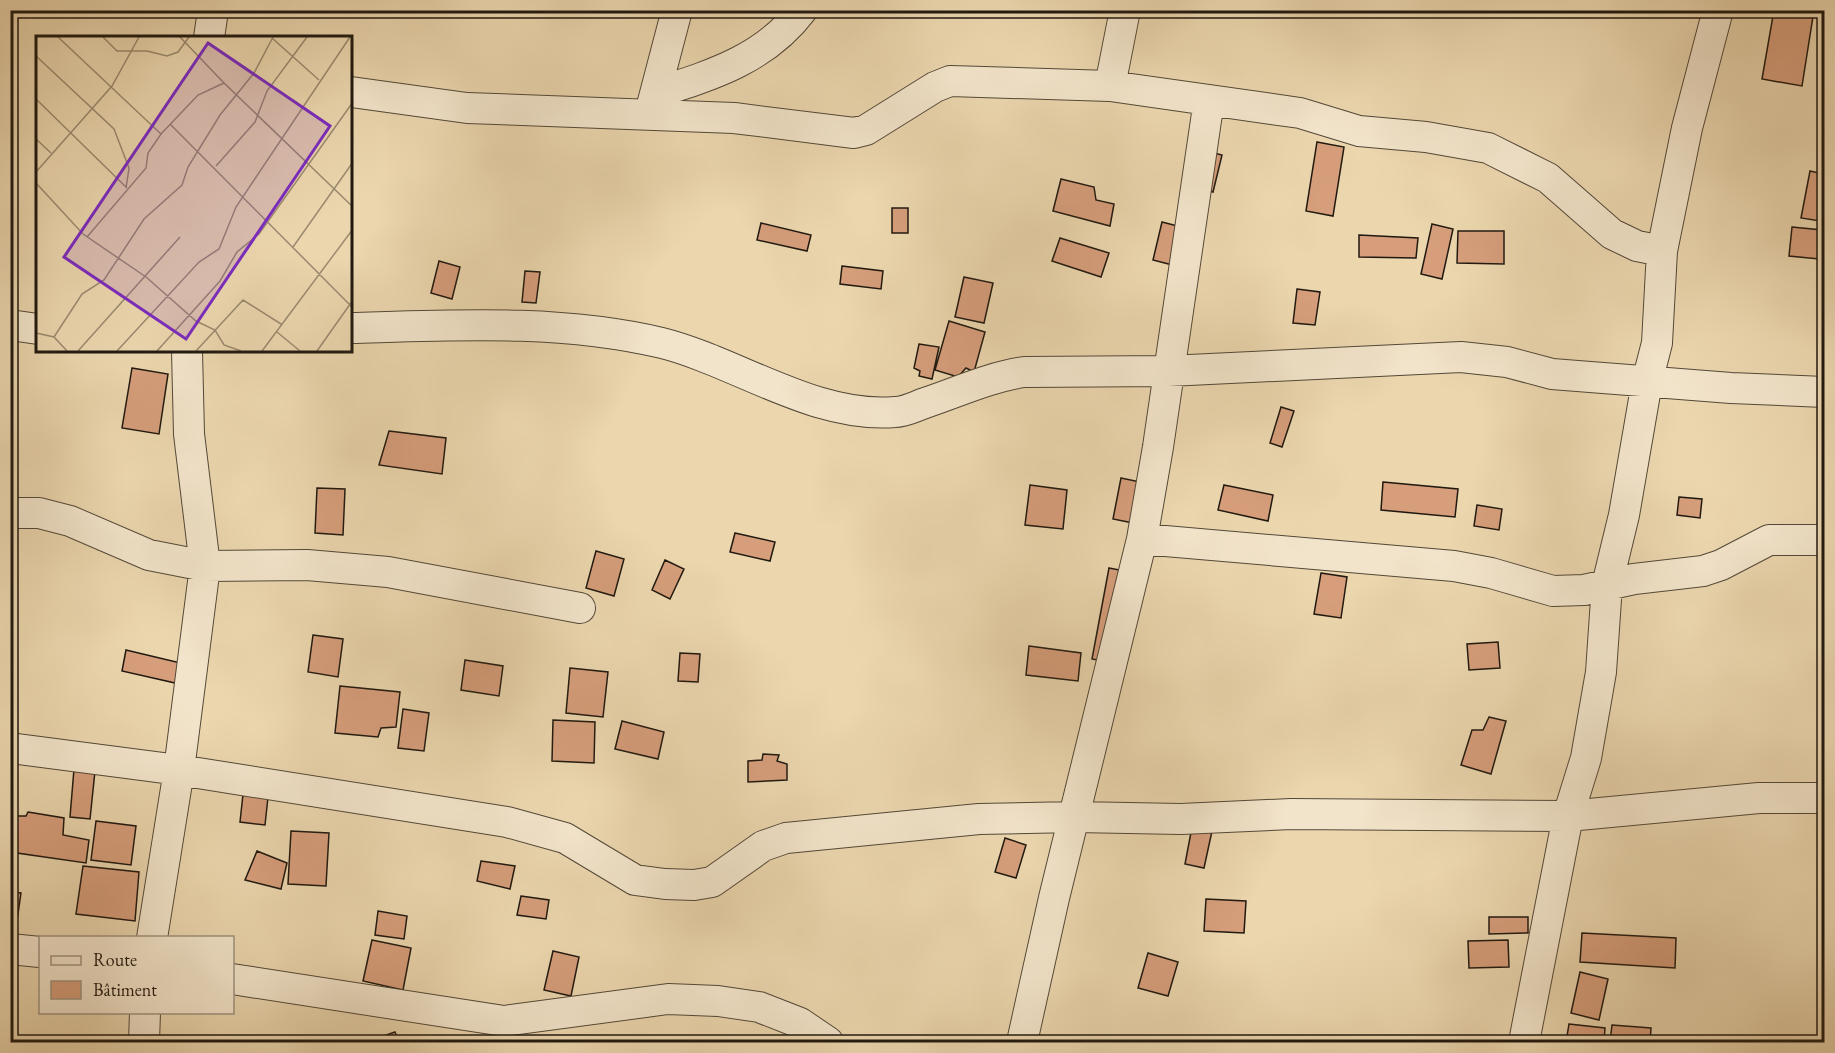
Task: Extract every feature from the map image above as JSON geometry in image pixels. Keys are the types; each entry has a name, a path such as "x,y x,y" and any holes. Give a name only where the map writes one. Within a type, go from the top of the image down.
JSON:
{"street":[{"path":"210,36 213,10"},
{"path":"653,104 677,10"},
{"path":"653,104 756,53 784,34 802,10"},
{"path":"1110,86 1125,10"},
{"path":"1524,1042 1568,816 1586,758 1601,672 1607,585 1624,515 1647,382 1657,343 1662,250 1687,128 1718,10"},
{"path":"352,92 467,108 653,104 734,118 854,133 866,130 935,87 950,81 1110,86 1300,112 1359,131 1426,137 1488,148 1548,178 1612,234 1637,246 1662,250"},
{"path":"1022,1042 1113,650 1142,539 1158,447 1209,100"},
{"path":"10,325 36,329"},
{"path":"352,328 543,326 604,333 664,344 798,395 853,410 885,412 896,412 1002,375 1024,372 1168,370 1461,357 1507,362 1552,374 1824,392"},
{"path":"153,936 179,770 205,566 189,434 187,352"},
{"path":"10,513 39,513 70,521 149,555 205,566 307,565 388,572 580,608"},
{"path":"1142,539 1454,566 1491,573 1553,591 1584,590 1634,579 1703,571 1721,565 1769,540 1824,540"},
{"path":"10,748 179,770 507,822 565,838 635,880 694,885 712,882 763,846 786,838 979,819 1075,817 1181,819 1291,814 1568,816 1759,798 1824,798"},
{"path":"10,949 39,952"},
{"path":"234,979 504,1021 668,999 718,1001 759,1007 790,1019 828,1042"},
{"path":"144,1042 145,1014"}],"building":[{"path":"1202,10 1239,10 1238,17"},
{"path":"1774,10 1814,10 1802,86 1762,79"},
{"path":"1317,142 1344,147 1333,216 1306,211"},
{"path":"1202,150 1222,155 1213,192 1193,187"},
{"path":"1810,171 1824,174 1824,196 1820,221 1801,218"},
{"path":"1061,179 1094,187 1096,200 1114,204 1110,226 1053,211"},
{"path":"892,208 908,208 908,233 892,233"},
{"path":"1162,222 1193,230 1184,268 1153,260"},
{"path":"761,223 811,235 807,251 757,240"},
{"path":"1432,224 1453,229 1442,279 1421,274"},
{"path":"1792,227 1822,230 1819,259 1789,256"},
{"path":"1458,231 1504,231 1504,264 1457,263"},
{"path":"1359,235 1418,238 1416,258 1359,257"},
{"path":"1060,238 1109,253 1101,277 1052,261"},
{"path":"439,261 460,267 452,299 431,293"},
{"path":"842,266 883,271 881,289 840,284"},
{"path":"525,271 540,272 536,303 522,302"},
{"path":"964,277 993,283 984,323 955,317"},
{"path":"1297,289 1320,292 1315,325 1293,323"},
{"path":"949,321 985,332 974,372 966,368 958,377 935,370"},
{"path":"919,344 939,347 932,379 919,376 920,371 914,368"},
{"path":"132,368 168,374 159,434 122,428"},
{"path":"1281,407 1294,411 1282,447 1270,443"},
{"path":"389,431 446,438 442,474 379,465"},
{"path":"1121,478 1150,484 1143,525 1113,519"},
{"path":"1383,482 1458,489 1455,517 1381,510"},
{"path":"1030,485 1067,490 1063,529 1025,525"},
{"path":"1224,485 1273,495 1268,521 1218,510"},
{"path":"317,488 345,489 343,535 315,533"},
{"path":"1679,497 1702,499 1700,518 1677,515"},
{"path":"1477,505 1502,509 1499,530 1474,526"},
{"path":"735,533 775,542 770,561 730,552"},
{"path":"596,551 624,559 614,596 586,588"},
{"path":"665,560 684,569 670,599 652,590"},
{"path":"1109,568 1140,574 1123,665 1092,659"},
{"path":"1321,573 1347,577 1341,618 1314,614"},
{"path":"313,635 343,639 338,677 308,672"},
{"path":"1821,636 1824,636 1824,683 1821,683"},
{"path":"1498,642 1500,668 1469,670 1467,644"},
{"path":"1029,646 1081,653 1078,681 1026,675"},
{"path":"126,650 189,665 184,685 122,671"},
{"path":"680,653 700,654 698,682 678,681"},
{"path":"465,660 503,666 499,696 461,690"},
{"path":"570,668 608,672 603,717 566,713"},
{"path":"340,686 400,692 396,727 381,728 378,737 335,733"},
{"path":"403,709 429,713 424,751 398,748"},
{"path":"1489,717 1506,721 1491,774 1461,765 1472,730 1483,730"},
{"path":"553,720 595,722 594,763 552,761"},
{"path":"622,721 664,732 658,759 615,749"},
{"path":"763,754 779,755 777,761 787,764 787,780 748,782 748,761 762,760"},
{"path":"74,769 95,771 90,819 70,817"},
{"path":"244,785 269,788 265,825 240,822"},
{"path":"28,812 64,818 63,835 89,840 86,863 10,852 12,816 26,816"},
{"path":"96,821 136,826 131,865 91,860"},
{"path":"1192,827 1212,831 1204,868 1185,864"},
{"path":"291,831 329,833 326,886 288,884"},
{"path":"1005,838 1026,845 1016,878 995,872"},
{"path":"257,851 287,863 281,889 245,880"},
{"path":"481,861 515,866 510,889 477,881"},
{"path":"83,866 139,872 135,921 76,914"},
{"path":"10,892 21,893 17,921 10,920"},
{"path":"521,896 549,900 546,919 517,915"},
{"path":"1206,899 1246,901 1244,933 1204,931"},
{"path":"378,911 407,916 404,939 375,935"},
{"path":"1489,917 1528,917 1528,933 1489,934"},
{"path":"1582,933 1676,938 1675,968 1580,962"},
{"path":"372,940 411,948 403,990 363,981"},
{"path":"1508,940 1509,967 1469,968 1468,941"},
{"path":"553,951 579,957 571,996 544,990"},
{"path":"1148,953 1178,962 1168,996 1138,988"},
{"path":"1580,972 1608,979 1599,1020 1571,1013"},
{"path":"1569,1024 1605,1028 1604,1042 1566,1042"},
{"path":"1612,1025 1651,1028 1650,1042 1610,1042"},
{"path":"395,1032 399,1042 373,1042 372,1040"}]}
